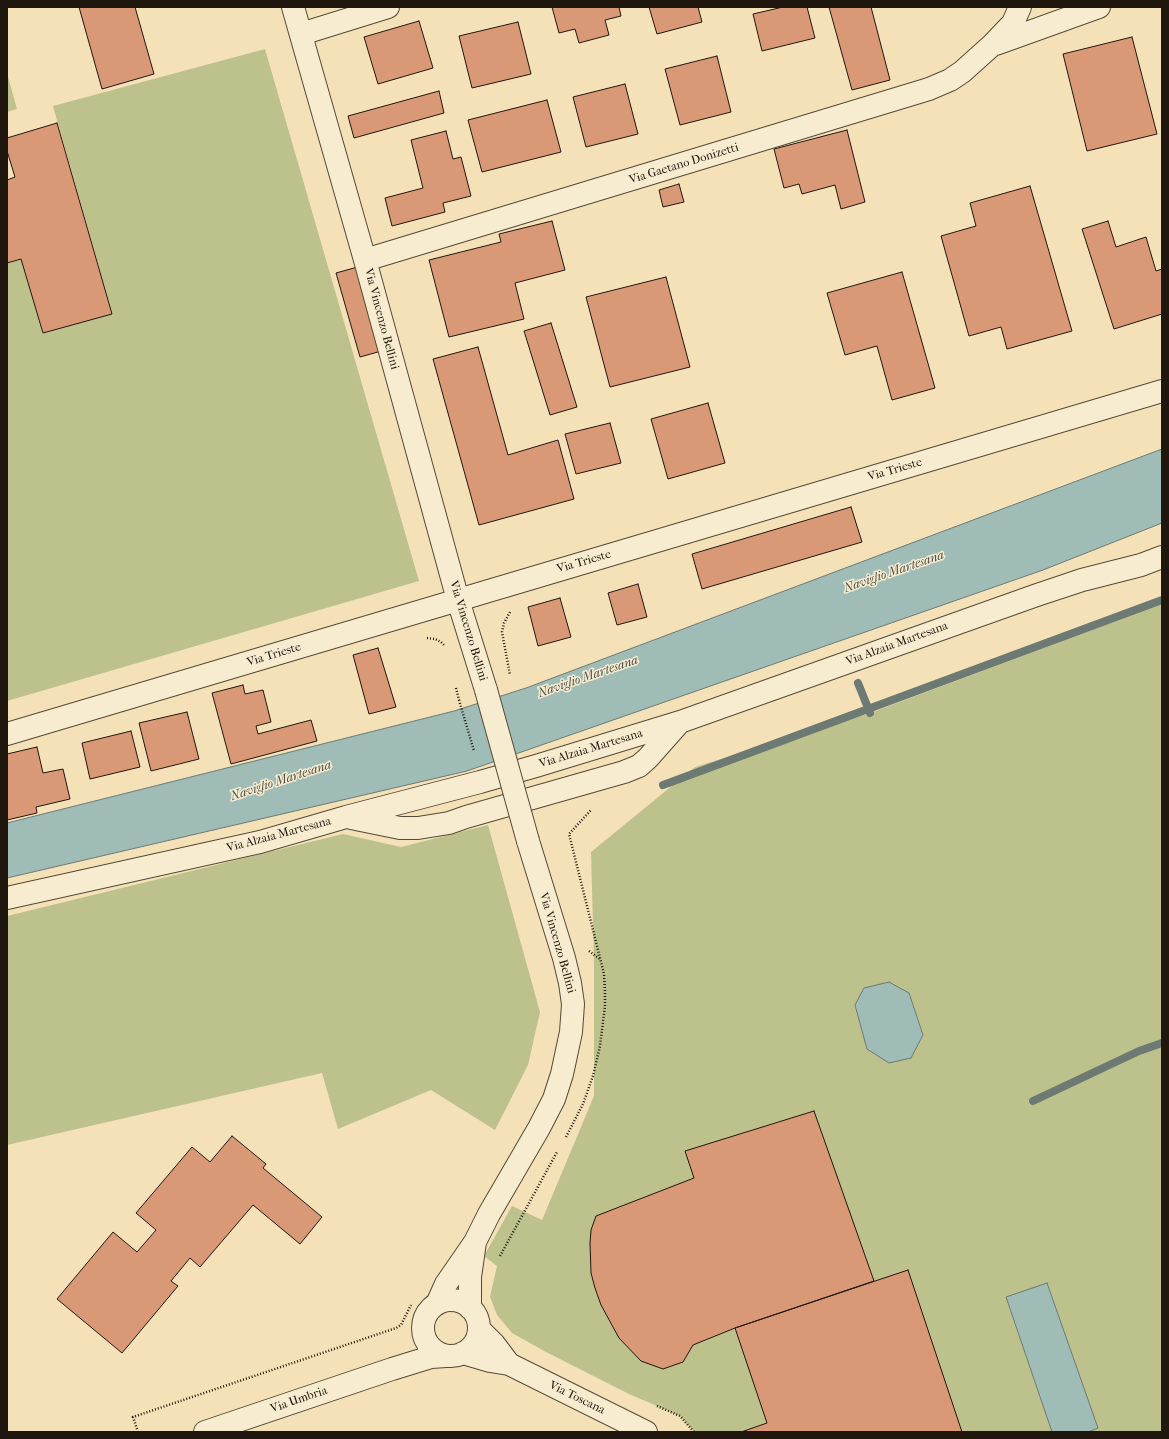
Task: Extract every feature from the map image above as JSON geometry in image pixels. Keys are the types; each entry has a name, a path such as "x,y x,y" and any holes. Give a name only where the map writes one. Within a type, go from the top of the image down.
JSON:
{"street":[{"name":"Via Vincenzo Bellini","path":"293,7 365,260 458,600 486,690 528,840 564,958 573,1000 571,1032 562,1074 554,1099 539,1128 489,1214 475,1242 446,1284 437,1304"},
{"path":"301,34 388,7"},
{"name":"Via Gaetano Donizetti","path":"365,260 929,89 950,80 962,72 991,46 1013,23 1020,7"},
{"name":"Via Gaetano Donizetti","path":"991,46 1099,7"},
{"name":"Via Trieste","path":"7,734 1162,391"},
{"name":"Via Alzaia Martesana","path":"7,898 260,842 346,817 480,782 680,722 1037,595 1082,580 1140,565 1162,557"},
{"path":"346,817 400,828 418,828 449,823 473,814 624,772 638,766 648,758 680,722"},
{"name":"Via Vincenzo Bellini","path":"470,1308 470,1277 475,1242"},
{"path":"450,1300 464,1304 470,1308 476,1317 479,1329 478,1335 472,1346 454,1355 431,1348 424,1335 423,1324 427,1314 437,1304 450,1300"},
{"name":"Via Toscana","path":"479,1329 494,1344 509,1364"},
{"name":"Via Umbria","path":"392,1369 415,1347 424,1335"},
{"name":"Via Umbria","path":"206,1432 392,1369 431,1358 454,1355"},
{"name":"Via Toscana","path":"454,1355 509,1364 646,1432"}],"path":[{"path":"510,612 504,623 502,632 510,676"},
{"path":"424,638 435,639 445,646"},
{"path":"456,686 459,700"},
{"path":"594,806 569,834 600,959"},
{"path":"499,1261 500,1257"},
{"path":"138,1432 133,1417 396,1328 401,1325 412,1304"},
{"path":"651,1404 680,1416 694,1432"}],"green space":[{"path":"265,49 419,581 7,701 7,263 21,259 43,333 112,313 53,106"},
{"path":"7,73 17,109 7,112"},
{"path":"1162,604 1162,1432 694,1432 680,1416 629,1394 512,1333 497,1315 490,1297 497,1266 484,1256 512,1206 542,1220 594,1096 594,963 591,852 695,767 870,713"},
{"path":"488,825 540,1012 528,1065 495,1130 431,1090 338,1129 322,1073 7,1145 7,916 343,834 401,847"}],"water":[{"name":"Naviglio Martesana","path":"1162,449 1162,523 1043,570 467,771 7,878 7,823 454,711 526,688"},
{"path":"889,982 909,993 923,1035 911,1058 889,1063 867,1049 855,1005 864,988"},
{"path":"1047,1283 1098,1428 1088,1432 1052,1432 1006,1297"}],"building":[{"path":"79,7 135,7 154,74 102,89"},
{"path":"552,7 619,7 621,16 605,20 609,35 579,43 575,29 559,33"},
{"path":"649,7 698,7 702,22 657,34"},
{"path":"783,7 807,7 815,38 762,51 753,14"},
{"path":"829,7 871,7 890,80 852,90"},
{"path":"419,21 433,68 378,84 364,37"},
{"path":"518,22 531,74 472,88 459,36"},
{"path":"1132,37 1157,134 1087,151 1063,54"},
{"path":"717,56 731,112 680,125 665,69"},
{"path":"625,84 638,134 586,147 573,97"},
{"path":"439,91 444,113 354,138 348,116"},
{"path":"547,100 561,152 482,172 468,120"},
{"path":"57,123 112,314 43,333 21,259 7,263 7,180 15,177 7,151 7,138"},
{"path":"847,130 865,202 841,209 835,185 802,194 799,184 784,188 774,149"},
{"path":"446,131 453,159 461,157 471,196 443,203 445,212 392,226 385,198 423,188 411,140"},
{"path":"679,184 684,202 663,207 659,190"},
{"path":"1030,186 1072,331 1007,349 1001,327 969,336 941,236 976,226 970,203"},
{"path":"552,221 565,270 515,283 524,319 449,337 429,260 501,242 499,234"},
{"path":"1108,221 1116,247 1146,237 1156,271 1162,269 1162,314 1114,329 1082,229"},
{"path":"361,266 385,350 360,357 336,273"},
{"path":"902,272 935,388 892,400 877,346 845,355 827,293"},
{"path":"666,277 690,367 610,387 586,297"},
{"path":"551,323 577,407 550,415 524,331"},
{"path":"478,347 508,455 558,440 574,499 479,525 433,359"},
{"path":"708,403 725,463 668,479 651,419"},
{"path":"610,423 621,463 576,474 565,434"},
{"path":"851,507 862,542 702,589 692,554"},
{"path":"638,584 647,617 617,625 608,593"},
{"path":"560,598 571,637 538,646 528,607"},
{"path":"378,648 396,707 369,714 353,655"},
{"path":"243,685 245,694 263,690 271,722 256,726 258,734 311,720 317,741 231,764 212,693"},
{"path":"187,712 199,759 151,771 139,723"},
{"path":"131,731 140,767 90,779 82,743"},
{"path":"37,747 43,773 63,769 70,799 36,807 37,813 7,820 7,754"},
{"path":"814,1111 874,1281 735,1328 693,1345 683,1362 663,1369 641,1361 619,1338 601,1305 595,1288 591,1273 590,1243 591,1230 596,1216 694,1178 685,1151"},
{"path":"232,1136 266,1164 263,1168 322,1217 300,1244 253,1205 200,1267 190,1258 171,1281 178,1286 122,1353 57,1299 113,1232 137,1252 156,1230 136,1213 192,1147 210,1162"},
{"path":"908,1270 962,1432 741,1432 767,1423 735,1328"}],"waterway":[{"path":"663,785 1162,600"},
{"path":"858,683 870,713"},
{"path":"1033,1101 1139,1051 1162,1043"}]}
